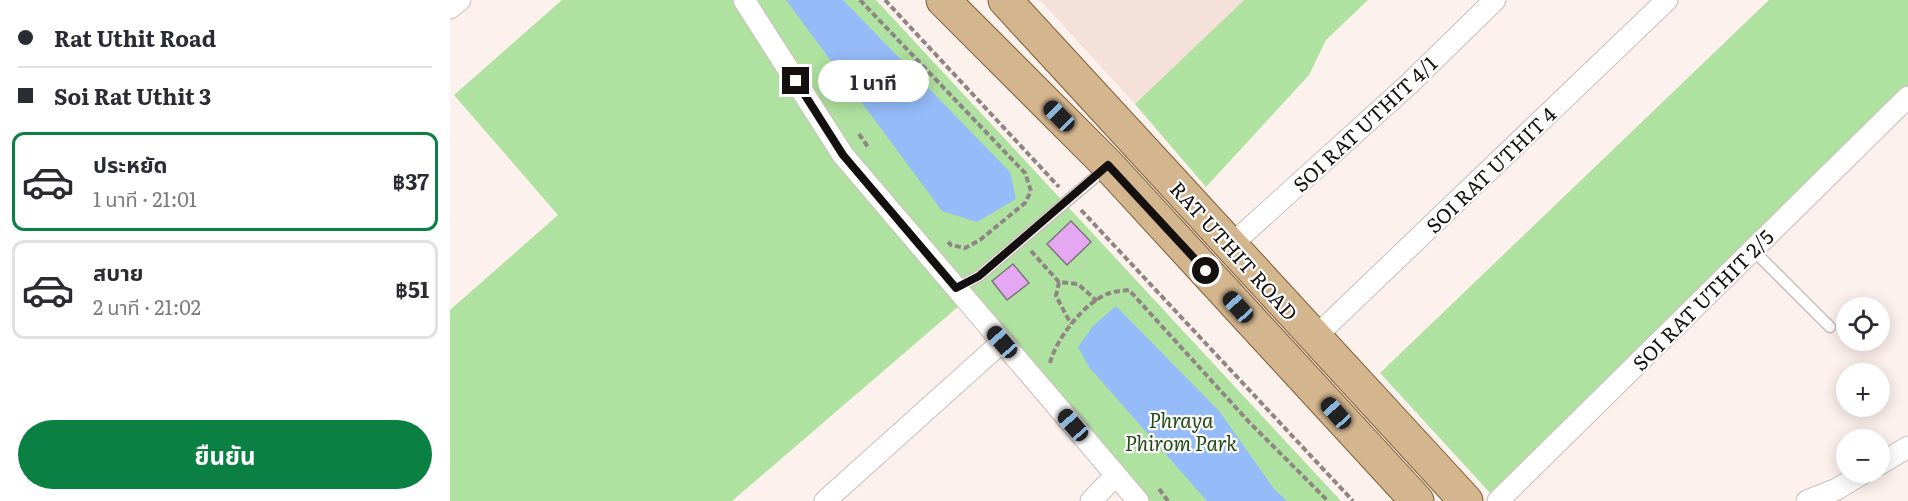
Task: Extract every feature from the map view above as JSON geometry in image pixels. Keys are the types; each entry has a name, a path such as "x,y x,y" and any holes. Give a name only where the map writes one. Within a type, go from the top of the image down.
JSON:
{"main road":[{"name":"RAT UTHIT ROAD","path":"943,0 1108,165 1417,501"},
{"name":"RAT UTHIT ROAD","path":"1016,9 1314,338 1466,501"}],"street":[{"path":"450,8 460,0"},
{"path":"744,0 843,155 1138,501"},
{"name":"SOI RAT UTHIT 4/1","path":"1231,245 1409,84 1496,0"},
{"name":"SOI RAT UTHIT 4","path":"1314,338 1667,0"},
{"name":"SOI RAT UTHIT 2/5","path":"1498,501 1908,97"},
{"path":"825,501 1002,342"},
{"path":"1890,458 1908,447"},
{"path":"1091,501 1116,475"},
{"path":"1807,501 1847,483"}],"lane":[{"path":"956,288 979,276 1108,165"},
{"path":"1752,249 1830,327"}],"path":[{"path":"860,0 1025,173 1031,191 1025,203 980,240 965,248 951,245 943,237"},
{"path":"885,0 1353,501"},
{"path":"858,134 872,152"},
{"path":"1004,221 1059,282 1078,284 1097,301"},
{"path":"1059,282 1056,296 1071,324"},
{"path":"1049,370 1052,357 1071,324 1097,301 1110,293 1129,290 1249,422 1328,501"}],"shaded area":[{"path":"1040,0 1244,0 1135,104"}],"green space":[{"name":"Phraya Phirom Park","path":"562,0 876,0 1341,501 1149,501 973,294 732,501 450,501 450,310 558,215 454,95"},
{"path":"1244,0 1368,0 1326,40 1309,75 1206,187 1135,104"},
{"path":"1769,0 1908,0 1908,96 1492,495 1380,373"}],"water":[{"path":"786,0 843,0 1010,172 1016,199 977,222 942,211"},
{"path":"1116,306 1219,411 1274,489 1287,501 1207,501 1089,367 1078,347 1093,326"}],"building":[{"path":"1071,221 1091,242 1067,265 1047,244"},
{"path":"1013,264 1029,283 1007,300 992,281"}],"route":[{"path":"796,81 843,155 956,288 979,276 1108,165 1206,271"}]}
